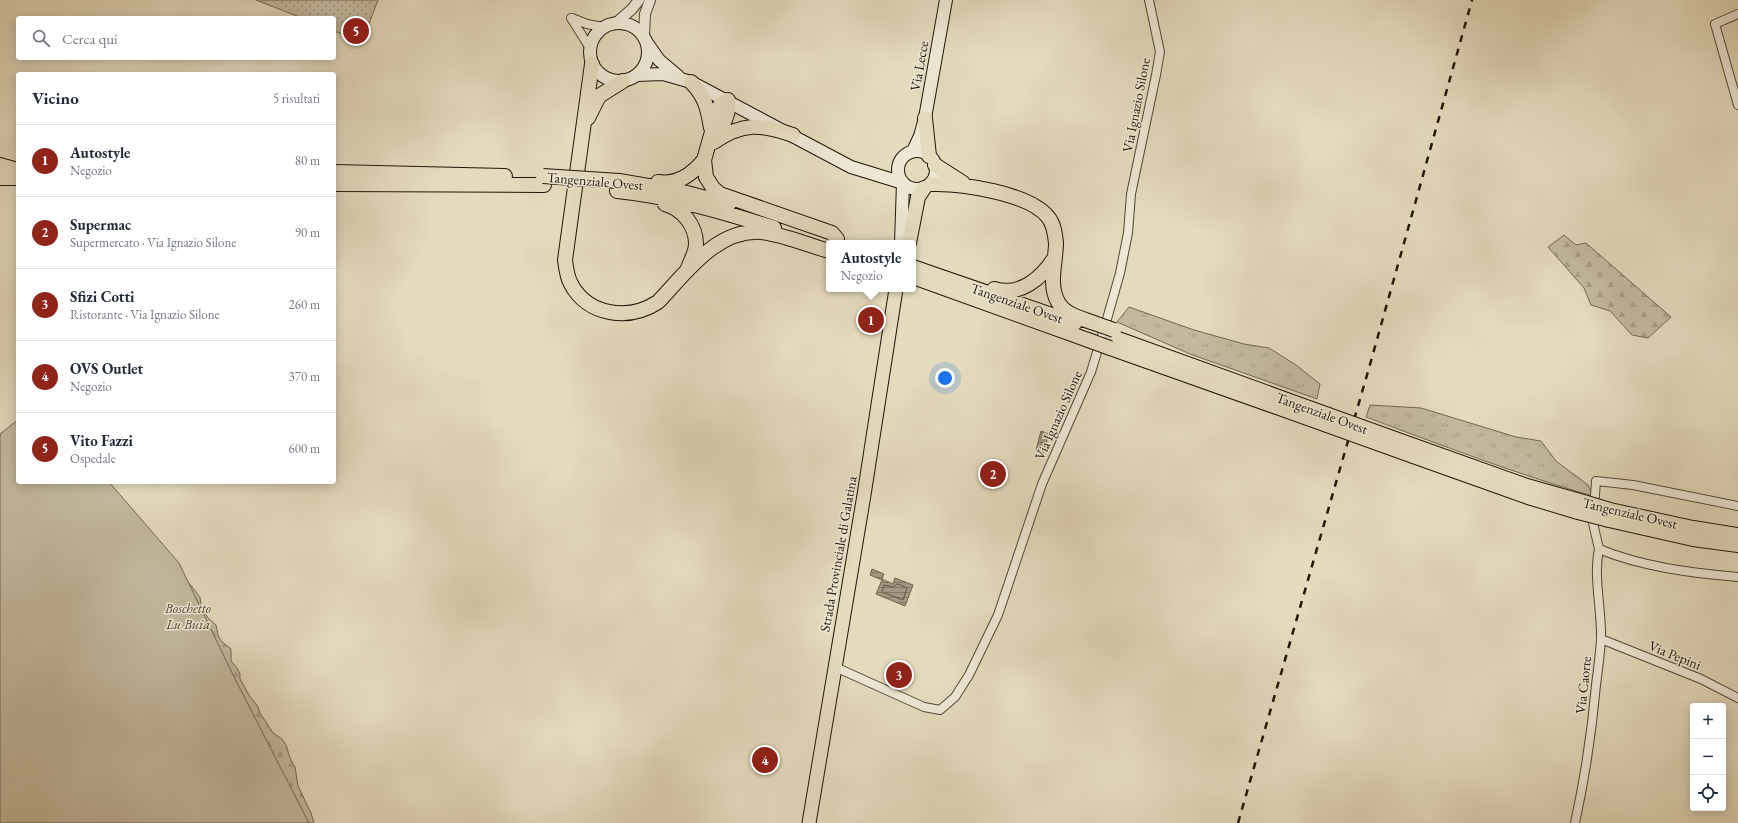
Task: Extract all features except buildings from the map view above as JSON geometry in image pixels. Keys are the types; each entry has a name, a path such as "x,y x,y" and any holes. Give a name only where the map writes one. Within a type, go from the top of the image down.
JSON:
{"highway":[{"path":"592,64 565,260 568,277 575,290 587,302 603,310 619,313 635,313 650,308 658,302 703,256 719,244 739,235 749,233 771,234 826,243"},
{"path":"685,79 704,99 708,110 712,131"},
{"path":"584,130 591,111 599,96 623,81"},
{"path":"686,272 696,244 694,232 688,220 676,208 667,204 628,195 620,188 625,178 665,183 676,182 695,170 704,160 719,106 728,100 728,110 724,121 719,132 709,145"},
{"path":"925,118 932,160 969,186"},
{"path":"709,145 726,133 738,128 750,126 770,128 793,135"},
{"path":"704,160 706,177 713,188 720,194 832,233 834,240"},
{"path":"0,165 16,172"},
{"path":"0,169 16,172"},
{"path":"0,178 16,172"},
{"name":"Tangenziale Ovest","path":"336,172 543,181"},
{"name":"Tangenziale Ovest","path":"336,184 543,181 588,178 620,188 683,192 755,211 826,241"},
{"path":"0,184 16,184"},
{"path":"909,240 918,197 927,186 969,186 1012,196 1025,201 1043,211 1052,223 1055,232 1053,287 1059,304 1092,331 1112,338"},
{"path":"935,278 948,275 998,290 1017,290 1043,274 1055,257"},
{"name":"Tangenziale Ovest","path":"916,268 935,278 1092,331"},
{"name":"Tangenziale Ovest","path":"916,278 935,278"},
{"name":"Tangenziale Ovest","path":"1112,338 1147,342 1151,350 1286,405"},
{"name":"Tangenziale Ovest","path":"1112,338 1286,405 1414,451 1527,486 1579,507 1693,539 1738,545"},
{"name":"Tangenziale Ovest","path":"1610,515 1738,535"}],"main road":[{"name":"Via Lecce","path":"913,151 920,136 925,118 946,0"},
{"path":"685,79 664,74 637,75 623,81 608,79 596,70 592,64 590,48 597,33 603,27 616,23 632,26 645,40 659,60 685,79 728,100 852,167 903,183 913,189 927,186 935,176 932,160 925,152 913,151 904,156 899,164 898,174 903,183 901,240"},
{"path":"637,75 646,64 648,57 645,40"},
{"path":"852,167 875,172 886,170 899,164"},
{"name":"Strada Provinciale di Galatina","path":"809,823 864,495 896,292"}],"street":[{"path":"616,23 632,9 639,0"},
{"path":"645,40 645,14 650,0"},
{"name":"Via Ignazio Silone","path":"835,667 924,707 940,710 955,697 969,675 998,615 1042,484 1092,371 1120,273 1128,233 1131,194 1160,52 1149,0"},
{"path":"1738,14 1715,24 1738,104"},
{"path":"590,48 571,18 587,24 603,27"},
{"path":"902,208 907,226 910,229 912,228"},
{"path":"1738,506 1633,485 1596,482 1593,523 1599,549 1618,556 1668,569 1738,577"},
{"name":"Via Caorte","path":"1575,823 1593,721 1601,639 1596,562 1599,549"},
{"name":"Via Pepini","path":"1601,639 1701,679 1738,698"}],"green space":[{"path":"256,0 378,0 362,42 336,32 336,16 297,16"},
{"path":"1564,235 1576,245 1586,243 1671,317 1648,338 1632,335 1610,311 1591,305 1584,288 1548,247"},
{"path":"1129,307 1194,330 1244,344 1269,348 1296,365 1320,384 1317,399 1190,354 1117,322"},
{"path":"1370,405 1421,408 1516,437 1541,441 1556,461 1588,485 1593,496 1507,469 1366,417"},
{"path":"16,422 16,484 111,484 179,563 235,679 309,823 0,823 0,434"},
{"name":"Boschetto Lu Buia","path":"177,568 200,597 201,605 208,618 216,625 221,641 231,649 231,661 237,668 240,674 240,679 258,707 260,713 273,733 282,739 286,745 290,758 295,767 298,786 311,813 314,823 286,823"}],"water":[{"path":"1041,431 1049,434 1043,453 1036,450"},
{"path":"872,569 884,574 882,579 893,584 895,578 913,585 905,606 876,594 882,580 870,575"}],"railway":[{"path":"1238,823 1371,361 1472,0"}],"place":[{"name":"Vito Fazzi","path":"356,31"},
{"name":"Autostyle","path":"871,320"},
{"name":"Supermac","path":"993,474"},
{"name":"Sfizi Cotti","path":"899,675"},
{"name":"OVS Outlet","path":"765,760"}]}
